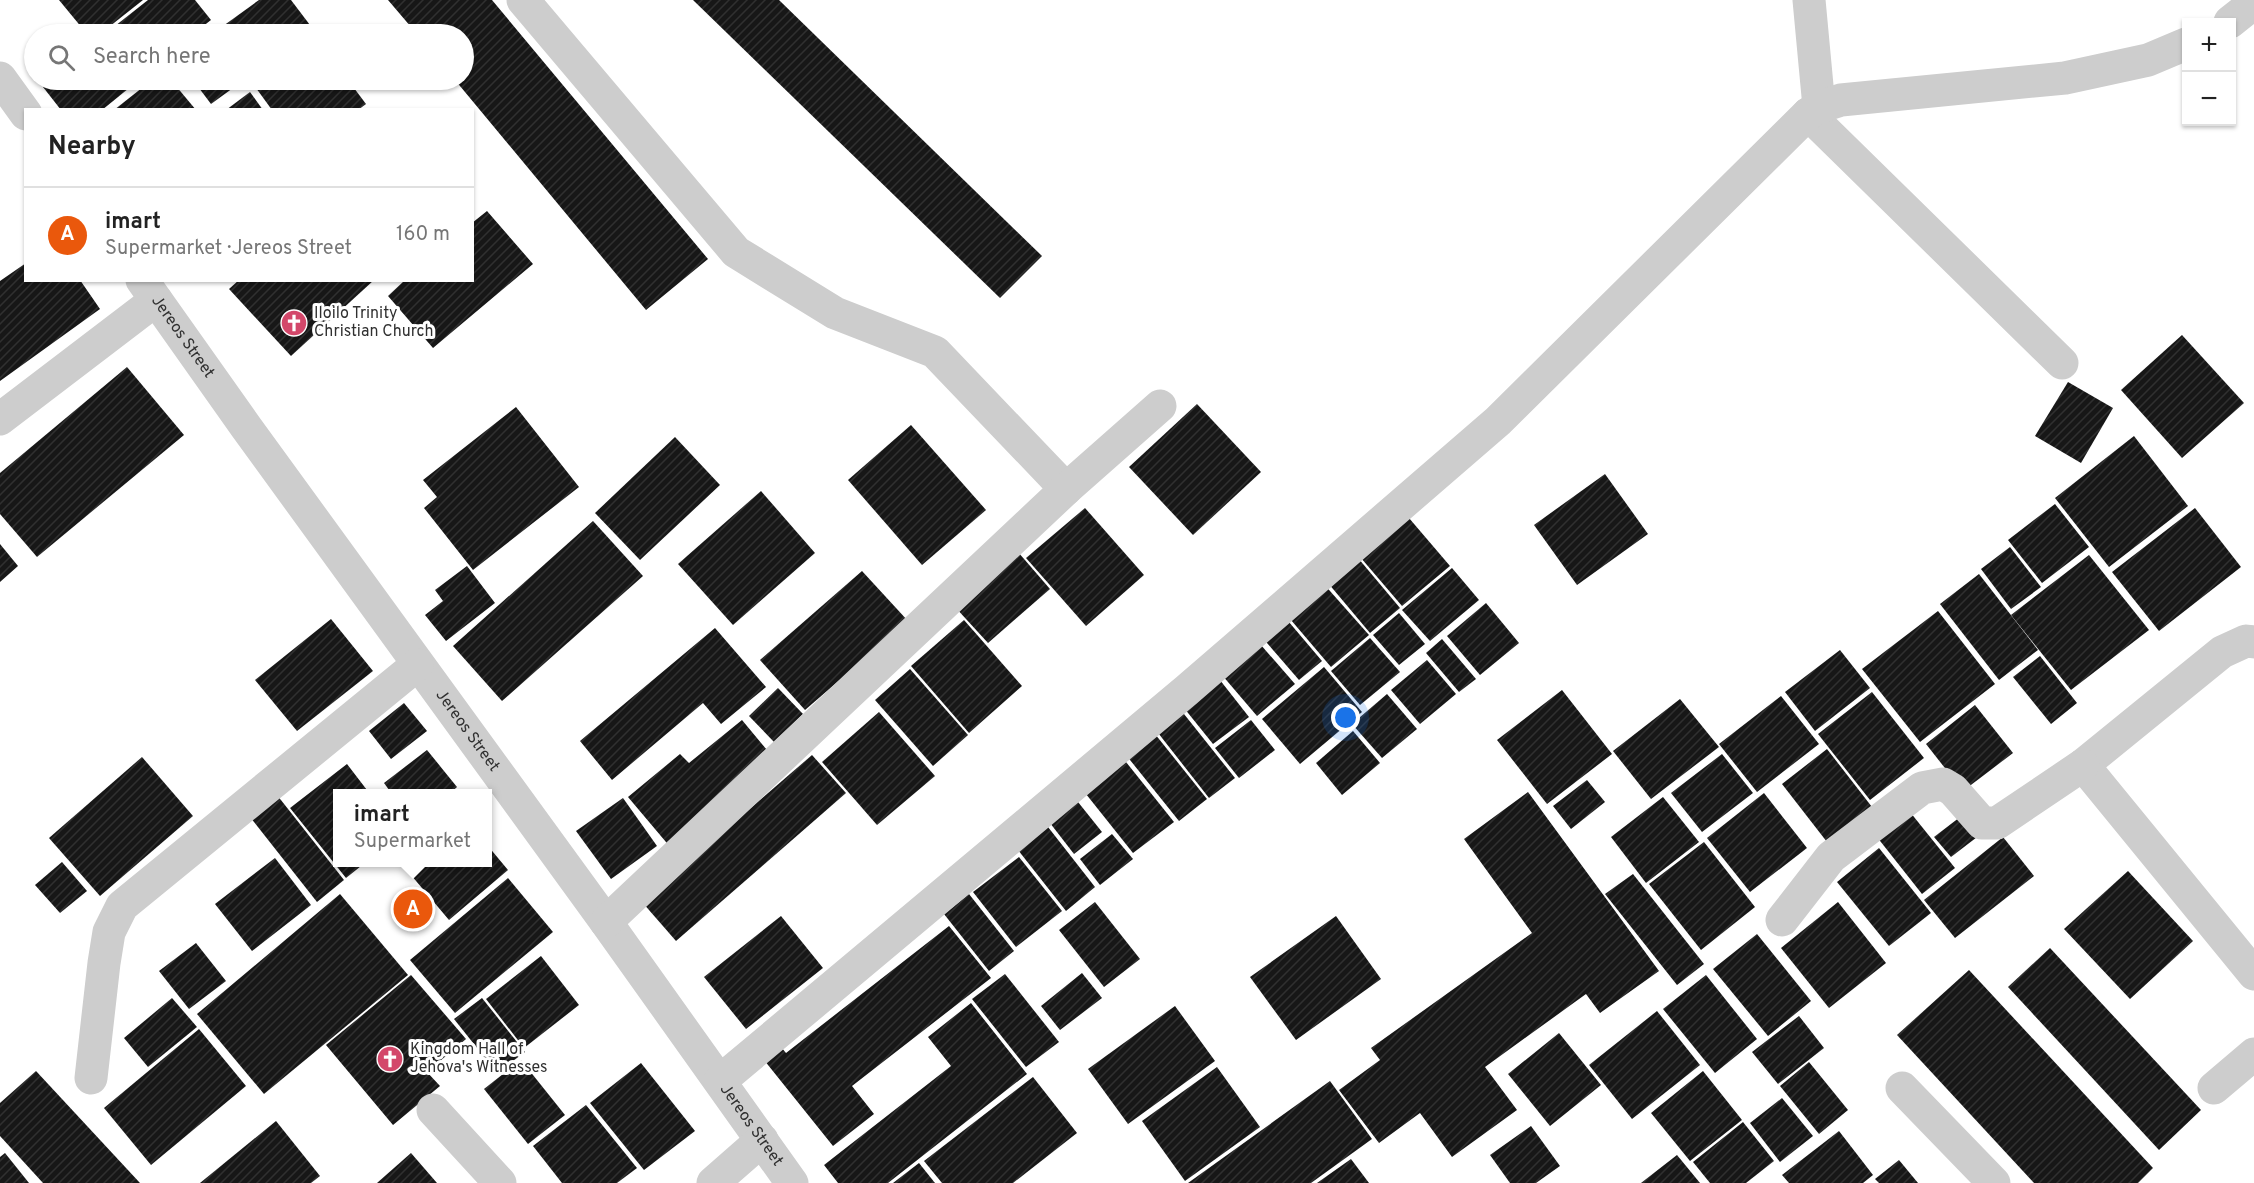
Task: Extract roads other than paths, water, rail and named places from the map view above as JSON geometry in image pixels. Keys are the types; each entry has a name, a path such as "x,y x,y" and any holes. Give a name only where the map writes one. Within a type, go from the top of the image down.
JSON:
{"street":[{"path":"523,0 736,252 835,313 935,352 1066,489"},
{"path":"1809,0 1813,110 2062,363"},
{"path":"2235,18 2254,3"},
{"path":"720,1081 1187,690 1498,422 1813,110 1841,100 2065,78 2148,60 2182,46"},
{"path":"0,78 24,111"},
{"path":"0,419 149,290"},
{"name":"Jereos Street","path":"149,290 792,1183"},
{"path":"606,922 1066,489 1160,406"},
{"path":"1782,920 1831,857 1922,788 1943,784 1953,790 1982,823 1997,823 2083,765 2222,652 2246,641 2254,642"},
{"path":"91,1078 104,963 110,932 122,906 417,665"},
{"path":"2083,765 2254,974"},
{"path":"2214,1088 2254,1054"},
{"path":"1902,1088 1994,1183"},
{"path":"433,1110 500,1183"},
{"path":"713,1183 762,1140"}],"place":[{"name":"Iloilo Trinity Christian Church","path":"294,323"},
{"name":"imart","path":"413,909"},
{"name":"Kingdom Hall of Jehova's Witnesses","path":"390,1059"}]}
